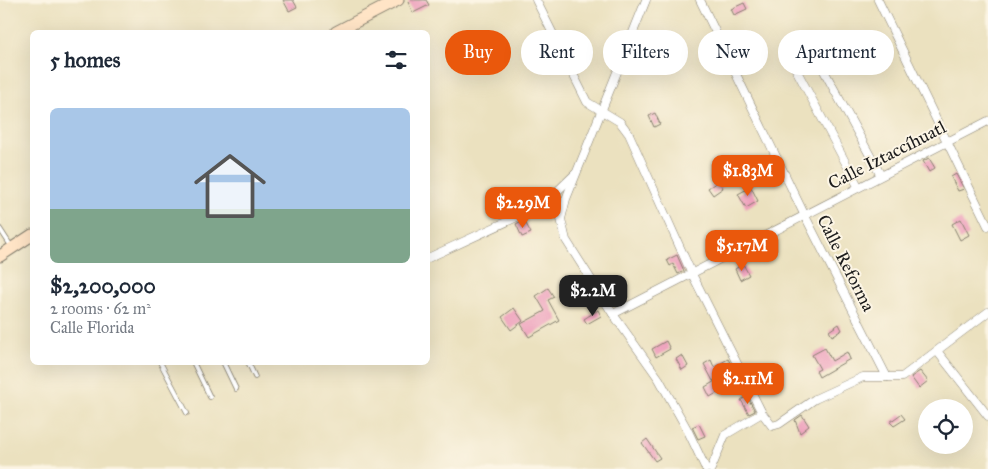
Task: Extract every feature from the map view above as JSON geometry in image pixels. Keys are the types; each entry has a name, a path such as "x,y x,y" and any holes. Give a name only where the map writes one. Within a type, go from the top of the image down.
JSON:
{"street":[{"path":"340,30 398,0"},
{"path":"536,0 587,102 620,122 628,134 691,272 762,413 772,426 779,424 815,399 863,377 902,377 988,312"},
{"path":"646,0 576,173 566,199 561,220 566,240 613,314 659,379 687,429 706,469"},
{"name":"Calle Reforma","path":"700,0 804,214 887,377"},
{"path":"878,0 988,226"},
{"path":"799,75 858,186"},
{"path":"827,75 880,174"},
{"name":"Calle Iztaccíhuatl","path":"613,314 880,174 947,143 988,121"},
{"path":"430,257 543,205 576,173"},
{"path":"0,256 30,235"},
{"path":"937,351 988,416"},
{"path":"711,469 725,435 762,413"}],"lane":[{"path":"0,229 12,248"},
{"path":"162,365 187,413"},
{"path":"194,365 210,397"},
{"path":"224,365 236,389"},
{"path":"249,365 255,377"}],"building":[{"path":"283,0 293,0 297,7 289,11"},
{"path":"411,0 426,0 429,5 413,13 408,2"},
{"path":"744,3 747,9 734,15 731,9"},
{"path":"655,113 660,124 654,127 649,116"},
{"path":"929,158 935,168 929,172 923,161"},
{"path":"956,174 964,189 958,191 951,177"},
{"path":"719,181 723,188 713,195 708,188"},
{"path":"751,187 758,201 746,208 738,194"},
{"path":"961,219 969,235 960,240 952,224"},
{"path":"524,220 531,233 522,237 516,224"},
{"path":"677,255 684,271 678,274 673,264 670,266 667,260"},
{"path":"743,264 749,275 740,280 735,269"},
{"path":"548,288 554,297 548,300 559,320 529,337 521,324 545,311 536,296"},
{"path":"514,308 523,321 511,330 502,317"},
{"path":"598,310 601,316 587,324 584,319"},
{"path":"839,324 842,330 832,336 829,331"},
{"path":"666,341 670,349 656,357 652,349"},
{"path":"825,348 832,361 847,352 850,359 819,377 816,371 820,369 812,355"},
{"path":"682,355 688,366 682,370 676,359"},
{"path":"728,359 734,370 713,381 704,364 711,360 714,367"},
{"path":"920,371 928,381 919,388 911,377"},
{"path":"717,380 722,390 710,397 705,387"},
{"path":"747,396 755,411 749,414 741,400"},
{"path":"901,414 905,419 894,426 890,422"},
{"path":"802,415 809,426 800,433 795,420"},
{"path":"699,424 705,436 698,439 692,427"},
{"path":"647,439 660,458 655,461 642,443"}]}
